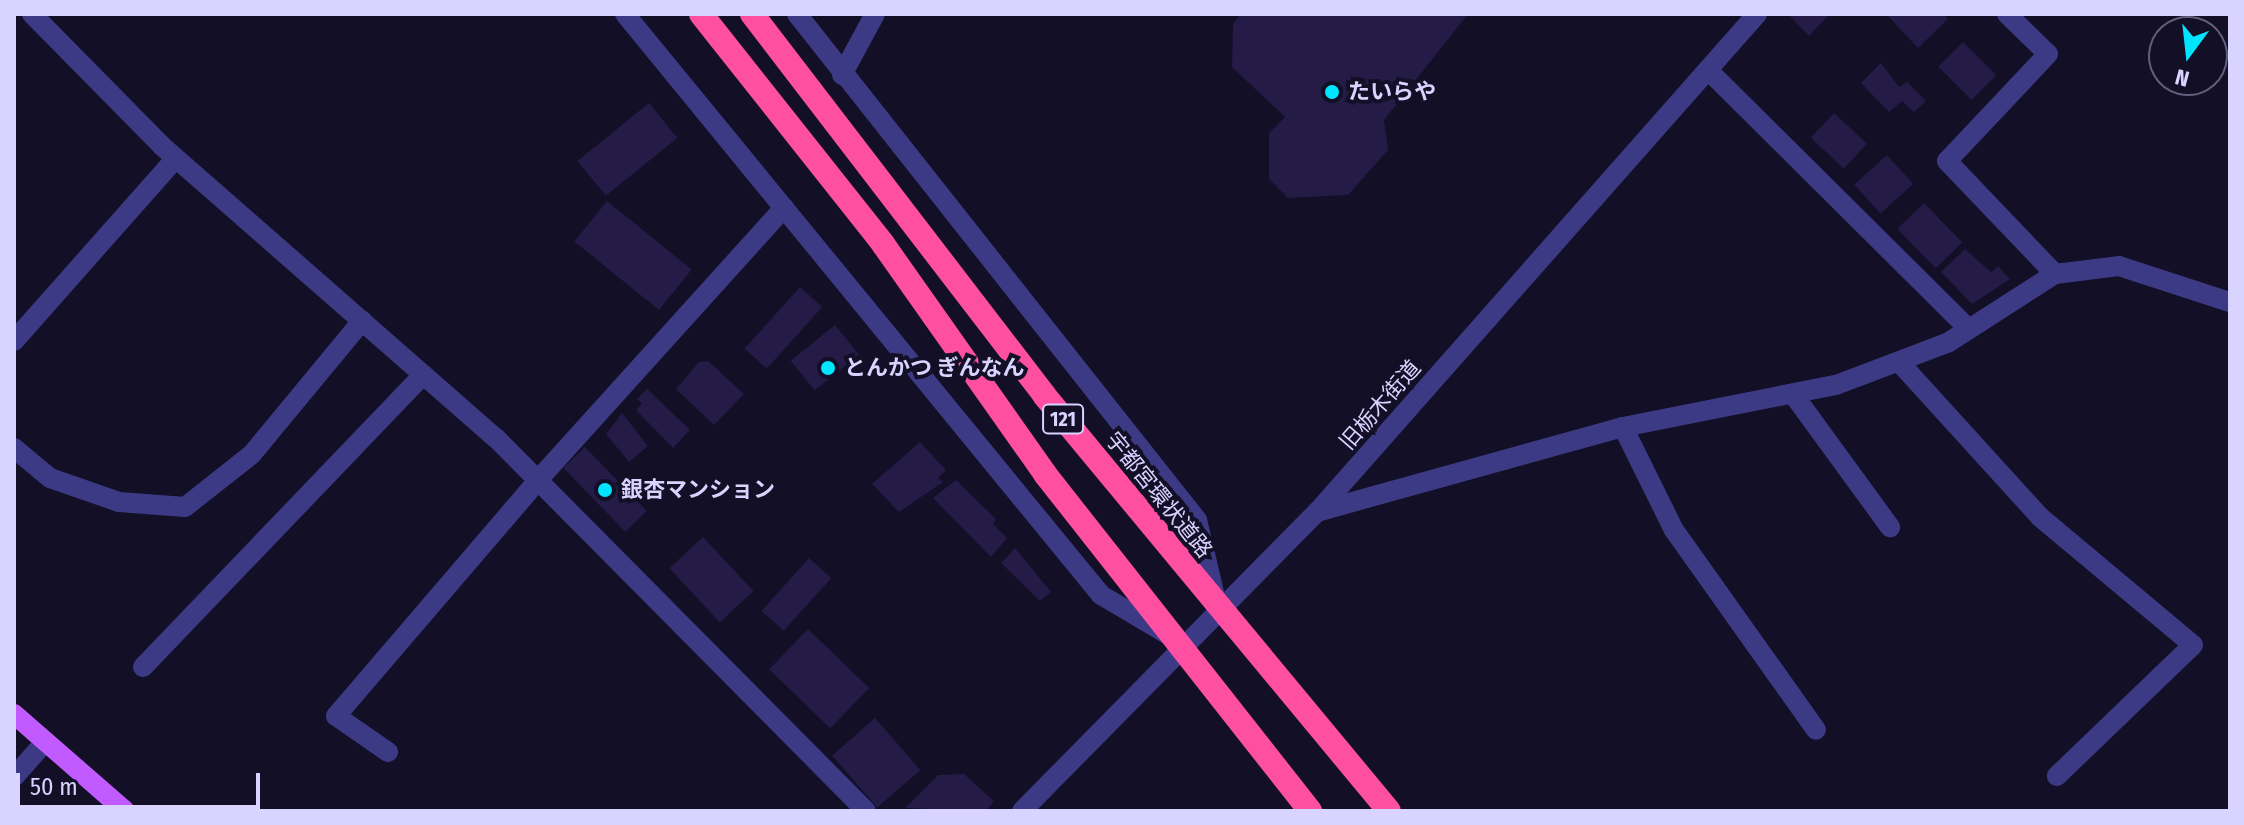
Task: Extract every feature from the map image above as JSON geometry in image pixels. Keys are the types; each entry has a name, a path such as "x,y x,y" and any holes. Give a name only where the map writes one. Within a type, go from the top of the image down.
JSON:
{"highway":[{"name":"121","path":"701,14 883,244 1045,474 1183,644 1310,811"},
{"name":"宇都宮環状道路","path":"752,14 1044,395 1218,609 1389,811"}],"main road":[{"path":"14,714 125,811"}],"street":[{"path":"32,14 176,158 538,480 866,811"},
{"path":"625,14 1101,595 1183,644"},
{"path":"797,14 842,75 1197,520 1218,609"},
{"path":"842,75 875,14"},
{"name":"旧栃木街道","path":"1022,811 1183,644 1318,511 1757,14"},
{"path":"2007,14 2048,54 1947,161 2055,274"},
{"path":"1708,70 1969,329"},
{"path":"14,341 176,158"},
{"path":"388,752 336,716 538,480 784,208"},
{"path":"1318,511 1623,427 1793,394 1900,363 1969,329 2055,274 2119,266 2230,302"},
{"path":"14,448 50,478 119,502 185,507 252,454 362,321"},
{"path":"1900,363 2040,517 2193,645 2057,776"},
{"path":"143,667 423,375"},
{"path":"1793,394 1890,527"},
{"path":"1623,427 1674,530 1816,730"},
{"path":"14,777 45,742"}],"building":[{"name":"たいらや","path":"1241,14 1468,14 1384,120 1388,150 1348,195 1288,198 1269,179 1269,133 1285,117 1232,67 1233,24"},
{"path":"1788,14 1830,14 1809,36"},
{"path":"1886,14 1943,14 1948,19 1918,48"},
{"path":"1963,42 1996,75 1971,100 1938,67"},
{"path":"1881,63 1899,87 1907,82 1926,101 1914,112 1902,101 1889,112 1861,83"},
{"path":"649,103 677,138 606,196 578,161"},
{"path":"1834,113 1867,144 1844,169 1811,138"},
{"path":"1887,155 1913,184 1880,213 1854,184"},
{"path":"607,201 692,270 659,310 574,241"},
{"path":"1924,203 1962,243 1936,268 1897,229"},
{"path":"1965,249 1991,272 1998,266 2010,279 1972,304 1941,272"},
{"path":"800,287 822,307 767,369 744,349"},
{"path":"835,325 859,355 815,390 791,361"},
{"path":"708,361 744,394 714,425 676,389 699,362"},
{"path":"647,389 690,430 673,448 636,410 642,403 637,399"},
{"path":"622,413 648,446 629,462 606,434"},
{"path":"920,442 946,470 938,478 943,482 899,512 872,484"},
{"name":"銀杏マンション","path":"585,447 647,511 625,532 563,468"},
{"path":"956,480 996,519 993,524 1007,538 991,557 933,498"},
{"path":"703,537 753,591 720,622 669,568"},
{"path":"1015,548 1051,592 1040,601 1001,563"},
{"path":"809,558 831,578 784,631 761,611"},
{"path":"808,629 869,688 830,728 769,669"},
{"path":"875,718 920,770 877,807 832,755"},
{"path":"964,774 994,801 986,811 905,808 938,775"}],"place":[{"name":"たいらや","path":"1332,92"},
{"name":"とんかつ ぎんなん","path":"828,368"},
{"name":"銀杏マンション","path":"605,490"}]}
